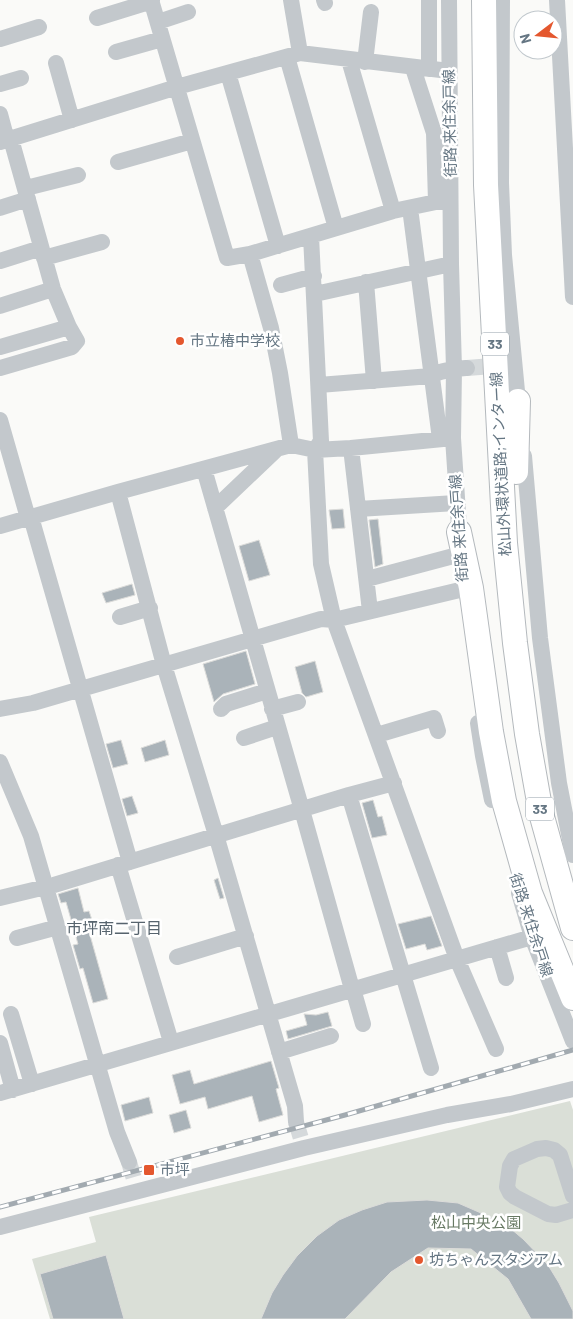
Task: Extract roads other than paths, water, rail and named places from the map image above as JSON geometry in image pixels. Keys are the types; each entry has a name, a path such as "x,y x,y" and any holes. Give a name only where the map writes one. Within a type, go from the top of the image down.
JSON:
{"highway":[{"name":"松山外環状道路;インター線","path":"484,0 486,185 505,543 520,688 524,788 530,826 573,974"},
{"path":"518,401 516,496 521,583 538,737 549,810 573,915"},
{"path":"460,543 471,588 491,732 506,809 530,893 573,998"},
{"name":"松山外環状道路;インター線","path":"520,688 541,813 573,928"}],"street":[{"path":"292,0 293,55 336,228"},
{"path":"97,18 151,1 227,258 250,254 393,211 443,202 434,133 421,68 429,0"},
{"name":"街路 来住余戸線","path":"449,0 449,71 443,202 461,369 447,438 456,502 467,643 483,756 494,805 532,937 573,1041"},
{"path":"502,0 501,183 509,365 518,401 540,638 559,783 573,855"},
{"path":"557,0 573,297"},
{"path":"158,22 188,12"},
{"path":"371,12 357,61 393,211"},
{"path":"0,39 39,27"},
{"path":"116,52 162,38"},
{"path":"6,140 293,55 449,71"},
{"path":"56,63 72,120"},
{"path":"228,73 278,246"},
{"path":"0,84 21,78"},
{"path":"0,114 6,140 27,194 53,289 76,341 72,347 0,368"},
{"path":"118,162 192,141"},
{"path":"0,208 27,194 78,175"},
{"path":"0,526 284,446 315,450 447,438 431,376 410,208"},
{"path":"311,236 321,441 315,450 321,564 334,620 457,959 496,1049"},
{"path":"0,261 102,242"},
{"path":"250,254 271,328 280,373 284,446"},
{"path":"315,294 451,264"},
{"path":"280,285 314,276"},
{"path":"366,282 374,381"},
{"path":"0,306 53,289"},
{"path":"0,347 69,327"},
{"path":"319,385 431,376 436,373 461,369"},
{"path":"0,420 26,511 31,517 80,689 171,1042"},
{"path":"215,508 284,446"},
{"path":"351,448 370,611"},
{"path":"204,469 363,1024"},
{"path":"118,492 164,665 280,1052 295,1106 296,1122"},
{"path":"358,509 456,502"},
{"path":"367,579 460,543"},
{"path":"0,709 33,703 321,619 334,620 464,589"},
{"path":"120,617 150,608"},
{"path":"221,709 226,704 267,691"},
{"path":"272,710 298,702"},
{"path":"376,735 434,718 438,731"},
{"path":"244,738 278,728"},
{"path":"0,762 31,836 117,1132 129,1162"},
{"path":"0,898 124,864 394,783"},
{"path":"349,795 431,1068"},
{"path":"17,938 58,926"},
{"path":"176,957 246,936"},
{"path":"0,1043 7,1092 171,1042 532,937"},
{"path":"497,947 506,978"},
{"path":"11,1014 32,1084"},
{"path":"280,1052 331,1036"},
{"path":"0,1226 303,1145 447,1115 512,1104 573,1089"},
{"path":"573,1196 560,1155 554,1150 546,1148 537,1149 514,1159 510,1166 507,1187 515,1197 548,1214 556,1215 573,1210"}],"tunnel":[{"path":"467,368 503,365"},
{"path":"296,1122 302,1142"},
{"path":"129,1162 136,1186"}],"railway":[{"path":"0,1207 345,1115 573,1050"}],"place":[{"name":"市立椿中学校","path":"180,341"},
{"name":"市坪","path":"149,1170"},
{"name":"坊ちゃんスタジアム","path":"419,1260"}],"district":[{"name":"市坪南二丁目","path":"114,928"}],"park label":[{"name":"松山中央公園","path":"476,1223"}]}
